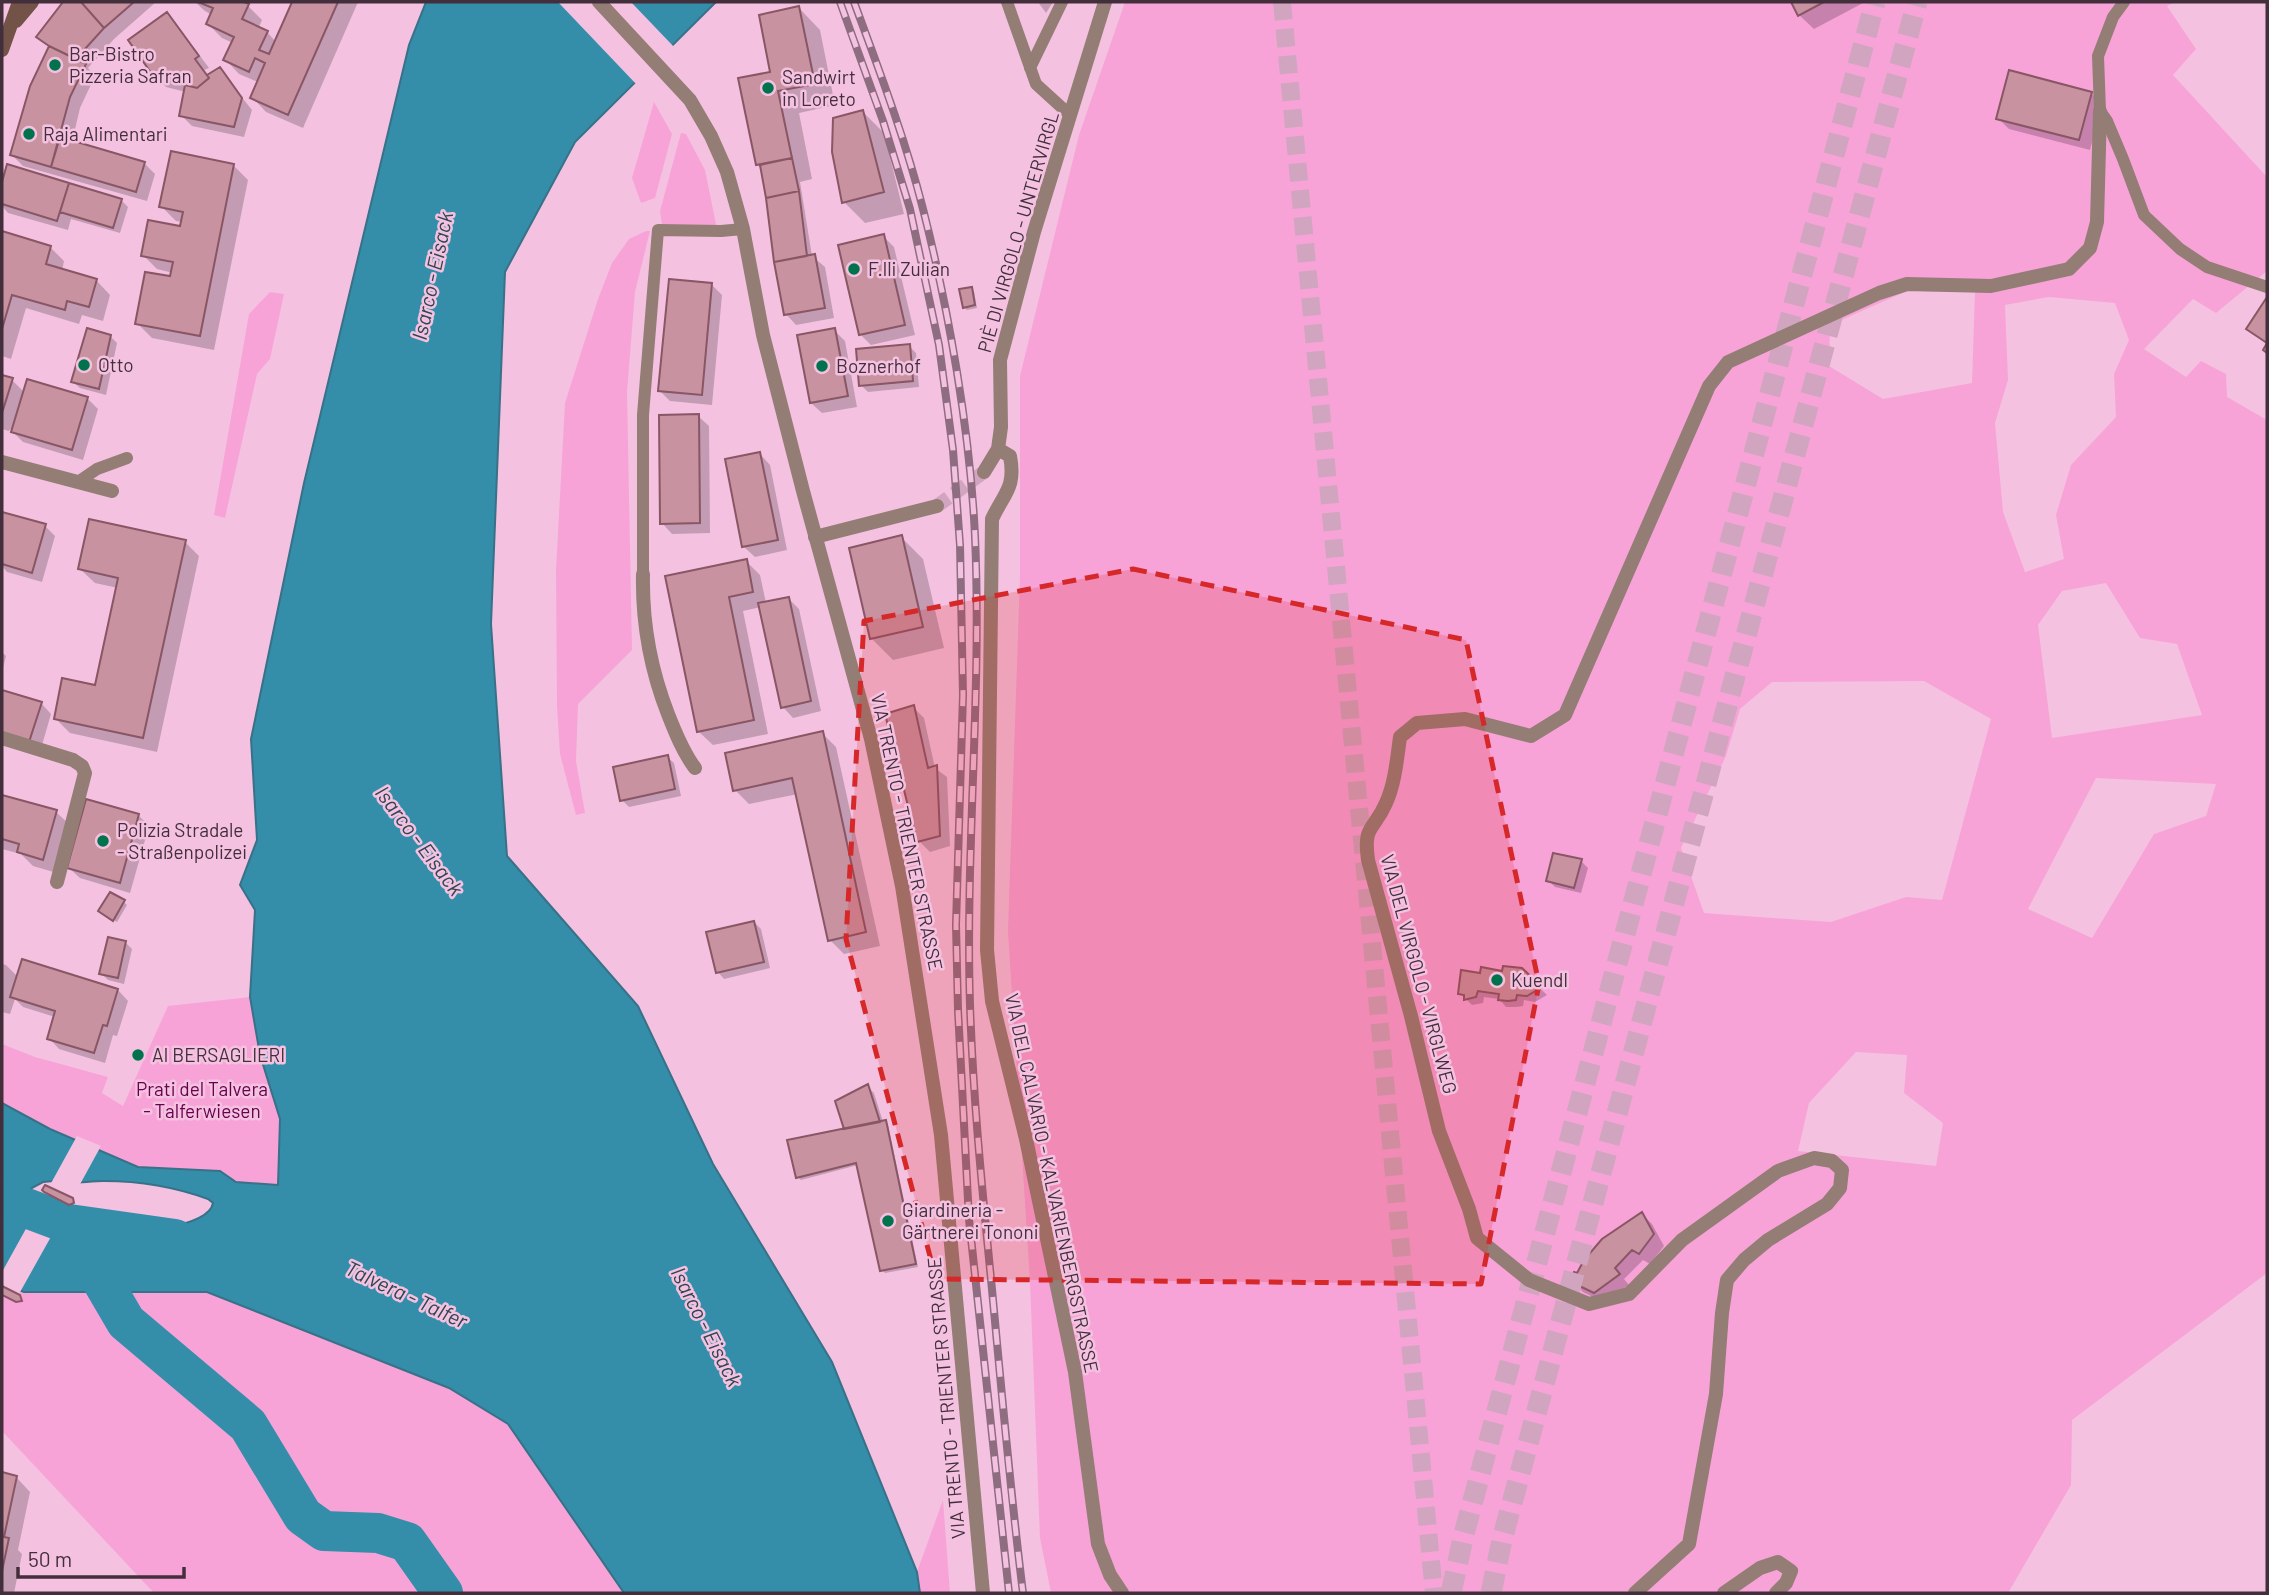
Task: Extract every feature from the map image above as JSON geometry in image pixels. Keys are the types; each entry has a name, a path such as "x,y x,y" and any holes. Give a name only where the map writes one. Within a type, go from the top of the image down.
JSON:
{"main road":[{"path":"2,50 5,28 19,2"},
{"path":"5,28 32,2"}],"street":[{"name":"VIA TRENTO - TRIENTER STRASSE","path":"599,2 690,100 711,136 727,172 743,229 763,335 815,537 872,739 902,886 941,1135 983,1593"},
{"name":"PIÈ DI VIRGOLO - UNTERVIRGL","path":"984,472 998,450 1001,428 1000,360 1034,232 1105,2"},
{"name":"VIA DEL VIRGOLO - VIRGLWEG","path":"1635,1593 1689,1544 1716,1394 1727,1280 1768,1240 1827,1204 1839,1188 1842,1170 1832,1161 1814,1158 1778,1171 1682,1241 1629,1294 1589,1304 1529,1280 1476,1238 1469,1209 1439,1131 1368,860 1365,839 1386,804 1394,779 1400,737 1417,723 1465,719 1531,736 1565,715 1709,386 1728,362 1880,293 1907,284 1991,286 2069,269 2090,248 2097,222 2100,111"},
{"name":"VIA DEL CALVARIO - KALVARIENBERGSTRASSE","path":"998,450 1010,456 1014,474 992,519 987,950 992,1001 1027,1139 1075,1372 1098,1544 1110,1576 1122,1593"},
{"path":"2,462 112,491"},
{"path":"815,537 937,506"},
{"path":"643,574 642,605 647,646 674,730 695,768"},
{"path":"2,738 73,760 82,766 85,773 57,882"},
{"path":"1724,1593 1760,1568 1778,1562 1791,1571 1786,1583 1776,1593"}],"lane":[{"path":"1007,2 1036,84 1070,116"},
{"path":"1030,68 1062,2"},
{"name":"VIA DEL VIRGOLO - VIRGLWEG","path":"2100,111 2098,55 2113,17 2124,2"},
{"path":"2100,111 2118,146 2144,215 2179,249 2207,267 2267,287"},
{"path":"643,574 643,415 658,230 743,229"},
{"path":"78,482 97,469 127,458"}],"highlighted area":[{"path":"1133,569 1466,640 1539,984 1481,1284 936,1279 846,939 864,621"}],"green space":[{"path":"1125,2 2175,2 2167,6 2196,49 2173,75 2267,177 2267,271 2216,313 2193,299 2144,349 2186,377 2201,361 2226,374 2227,397 2267,420 2267,1273 2072,1420 2071,1485 2008,1593 1051,1593 1040,1538 1030,1282 1008,931 1020,575 1020,376 1079,135","holes":["1907,291 1975,292 1972,383 1883,399 1829,366 1830,325","2049,297 2115,303 2129,340 2114,374 2116,417 2071,465 2056,515 2064,559 2025,572 2003,512 1995,423 2008,380 2005,305","2106,583 2140,638 2177,644 2202,715 2052,738 2038,625 2062,591","1924,681 1991,719 1942,900 1906,897 1831,922 1704,913 1681,848 1726,756 1740,709 1772,682","2096,778 2216,784 2206,816 2154,834 2092,938 2028,909","1856,1052 1907,1055 1904,1093 1943,1123 1936,1166 1798,1151 1809,1103"]},
{"path":"654,102 672,134 655,198 641,203 632,178"},
{"path":"681,133 686,134 705,170 717,229 662,225 660,211"},
{"path":"650,231 635,292 627,392 632,650 578,704 576,761 585,813 576,815 560,754 557,706 556,570 565,403 612,263 629,239"},
{"path":"270,292 284,294 270,359 257,374 225,518 214,515 249,314"},
{"name":"Prati del Talvera - Talferwiesen","path":"250,997 260,1055 280,1119 278,1186 236,1182 220,1171 138,1167 50,1129 2,1103 2,1044 35,1057 108,1077 102,1093 123,1106 168,1006"},
{"path":"2,1284 24,1292 207,1292 449,1388 508,1424 624,1593 154,1593 2,1431"},
{"path":"943,1500 950,1593 920,1593 917,1572"}],"water":[{"name":"Isarco - Eisack","path":"426,2 716,2 575,142 505,272 491,624 507,856 638,1006 713,1164 832,1362 917,1572 920,1593 624,1593 508,1424 449,1388 207,1292 24,1292 2,1284 2,1103 50,1129 138,1167 220,1171 236,1182 278,1185 280,1119 260,1055 250,997 255,910 240,885 257,840 251,739 304,483 409,45","holes":["43,1182 131,1182 183,1191 213,1203 208,1212 183,1224 130,1233 104,1233 75,1218 63,1222 30,1208 27,1204 28,1190"]}],"pier":[{"path":"558,2 631,2 675,48 637,85"},
{"path":"77,1136 101,1146 78,1188 50,1185"},
{"path":"38,1207 62,1217 19,1294 2,1288 2,1272"}],"building":[{"path":"63,2 81,2 104,28 76,59 36,37"},
{"path":"81,2 134,2 104,28"},
{"path":"198,2 249,4 242,19 268,31 259,50 269,54 292,2 338,2 288,115 250,98 265,63 255,58 249,72 223,60 234,37 206,24 213,8"},
{"path":"1791,2 1824,2 1798,16"},
{"name":"Sandwirt in Loreto","path":"799,6 815,84 778,91 792,158 756,165 738,78 770,72 759,15"},
{"path":"167,12 199,56 195,59 209,78 197,88 154,77 128,40"},
{"path":"49,46 86,64 70,97 51,167 10,155 30,86"},
{"path":"220,67 242,98 234,127 179,116 185,85 197,88 209,78 207,75"},
{"path":"2009,70 2092,92 2079,140 1996,119"},
{"path":"863,110 884,192 842,203 832,152 833,118"},
{"path":"60,137 145,162 136,192 51,167"},
{"path":"171,151 234,164 200,336 135,324 145,272 170,276 173,262 141,256 148,220 180,226 183,212 159,207"},
{"path":"792,158 799,191 766,198 760,165"},
{"path":"7,164 69,183 57,221 2,204 2,182"},
{"path":"69,183 122,199 113,228 60,212"},
{"path":"799,191 807,256 774,262 766,198"},
{"path":"2,231 51,246 46,264 97,279 89,307 67,301 65,310 12,295 2,329"},
{"path":"884,234 905,325 859,335 838,245"},
{"path":"815,254 825,308 784,315 774,262"},
{"path":"669,279 712,283 702,395 658,391"},
{"path":"972,287 975,305 963,308 959,289"},
{"path":"2267,297 2267,343 2246,329"},
{"path":"87,328 111,335 99,389 71,382"},
{"name":"Boznerhof","path":"835,328 848,396 810,403 797,335"},
{"path":"910,344 913,381 859,386 856,349"},
{"path":"2,375 13,378 2,413"},
{"path":"27,379 88,397 72,450 11,432"},
{"path":"699,414 700,523 660,524 659,415"},
{"path":"760,452 778,540 742,547 725,459"},
{"path":"2,512 46,524 32,573 2,564"},
{"path":"89,519 186,540 143,738 54,719 62,678 95,685 118,578 78,569"},
{"path":"902,535 923,627 870,639 849,548"},
{"path":"747,559 753,592 729,597 754,720 697,732 665,576"},
{"path":"789,597 811,701 781,708 758,603"},
{"path":"2,690 42,702 29,742 2,734"},
{"path":"914,705 928,768 937,765 940,836 917,842 885,714"},
{"path":"823,731 866,932 828,941 792,778 733,791 725,753"},
{"path":"668,755 675,789 620,801 613,767"},
{"path":"2,795 57,810 43,860 17,852 19,844 2,839"},
{"name":"Polizia Stradale - Straßenpolizei","path":"86,799 139,814 120,883 67,868"},
{"path":"1553,853 1582,859 1574,888 1546,881"},
{"path":"110,892 125,900 113,921 98,911"},
{"path":"754,921 764,962 716,973 706,932"},
{"path":"108,937 126,941 118,978 99,974"},
{"path":"22,959 118,989 107,1026 103,1025 94,1053 47,1039 55,1011 10,997"},
{"name":"Kuendl","path":"1503,966 1522,968 1542,987 1527,996 1517,995 1516,1000 1508,1001 1498,1000 1499,994 1478,991 1476,997 1464,1000 1464,995 1458,994 1461,970 1480,973 1481,967 1502,971"},
{"path":"868,1084 880,1122 844,1129 835,1101"},
{"name":"Giardineria - Gärtnerei Tononi","path":"886,1120 916,1264 880,1271 856,1163 796,1178 787,1140"},
{"path":"45,1185 73,1198 74,1203 69,1205 44,1192 42,1190"},
{"path":"1642,1212 1654,1234 1639,1254 1632,1250 1615,1268 1620,1274 1594,1293 1571,1282 1574,1272 1577,1273 1602,1239"},
{"path":"2,1286 20,1295 22,1301 16,1302 2,1295"},
{"path":"2,1472 17,1476 4,1537 9,1538 2,1571"}],"waterway":[{"name":"Talvera - Talfer","path":"2,1199 69,1224 175,1239"},
{"path":"81,1245 126,1322 248,1425 303,1516 324,1531 378,1533 407,1542 443,1593"}],"tunnel":[{"path":"1282,2 1434,1593"},
{"path":"1451,1593 1464,1534 1875,2"},
{"path":"1491,1593 1502,1540 1917,2"},
{"path":"937,506 984,472"}],"railway":[{"path":"840,2 883,121 910,209 939,345 953,450 960,545 963,695 956,925 958,1010 969,1219 1009,1593"},
{"path":"854,2 900,130 923,209 950,330 968,455 977,595 969,946 971,1039 984,1211 1023,1593"}],"place":[{"name":"Bar-Bistro Pizzeria Safran","path":"55,65"},
{"name":"Sandwirt in Loreto","path":"768,88"},
{"name":"Raja Alimentari","path":"29,134"},
{"name":"F.lli Zulian","path":"854,269"},
{"name":"Otto","path":"84,365"},
{"name":"Boznerhof","path":"822,366"},
{"name":"Polizia Stradale - Straßenpolizei","path":"103,841"},
{"name":"Kuendl","path":"1497,980"},
{"name":"AI BERSAGLIERI","path":"138,1055"},
{"name":"Giardineria - Gärtnerei Tononi","path":"888,1221"}]}
